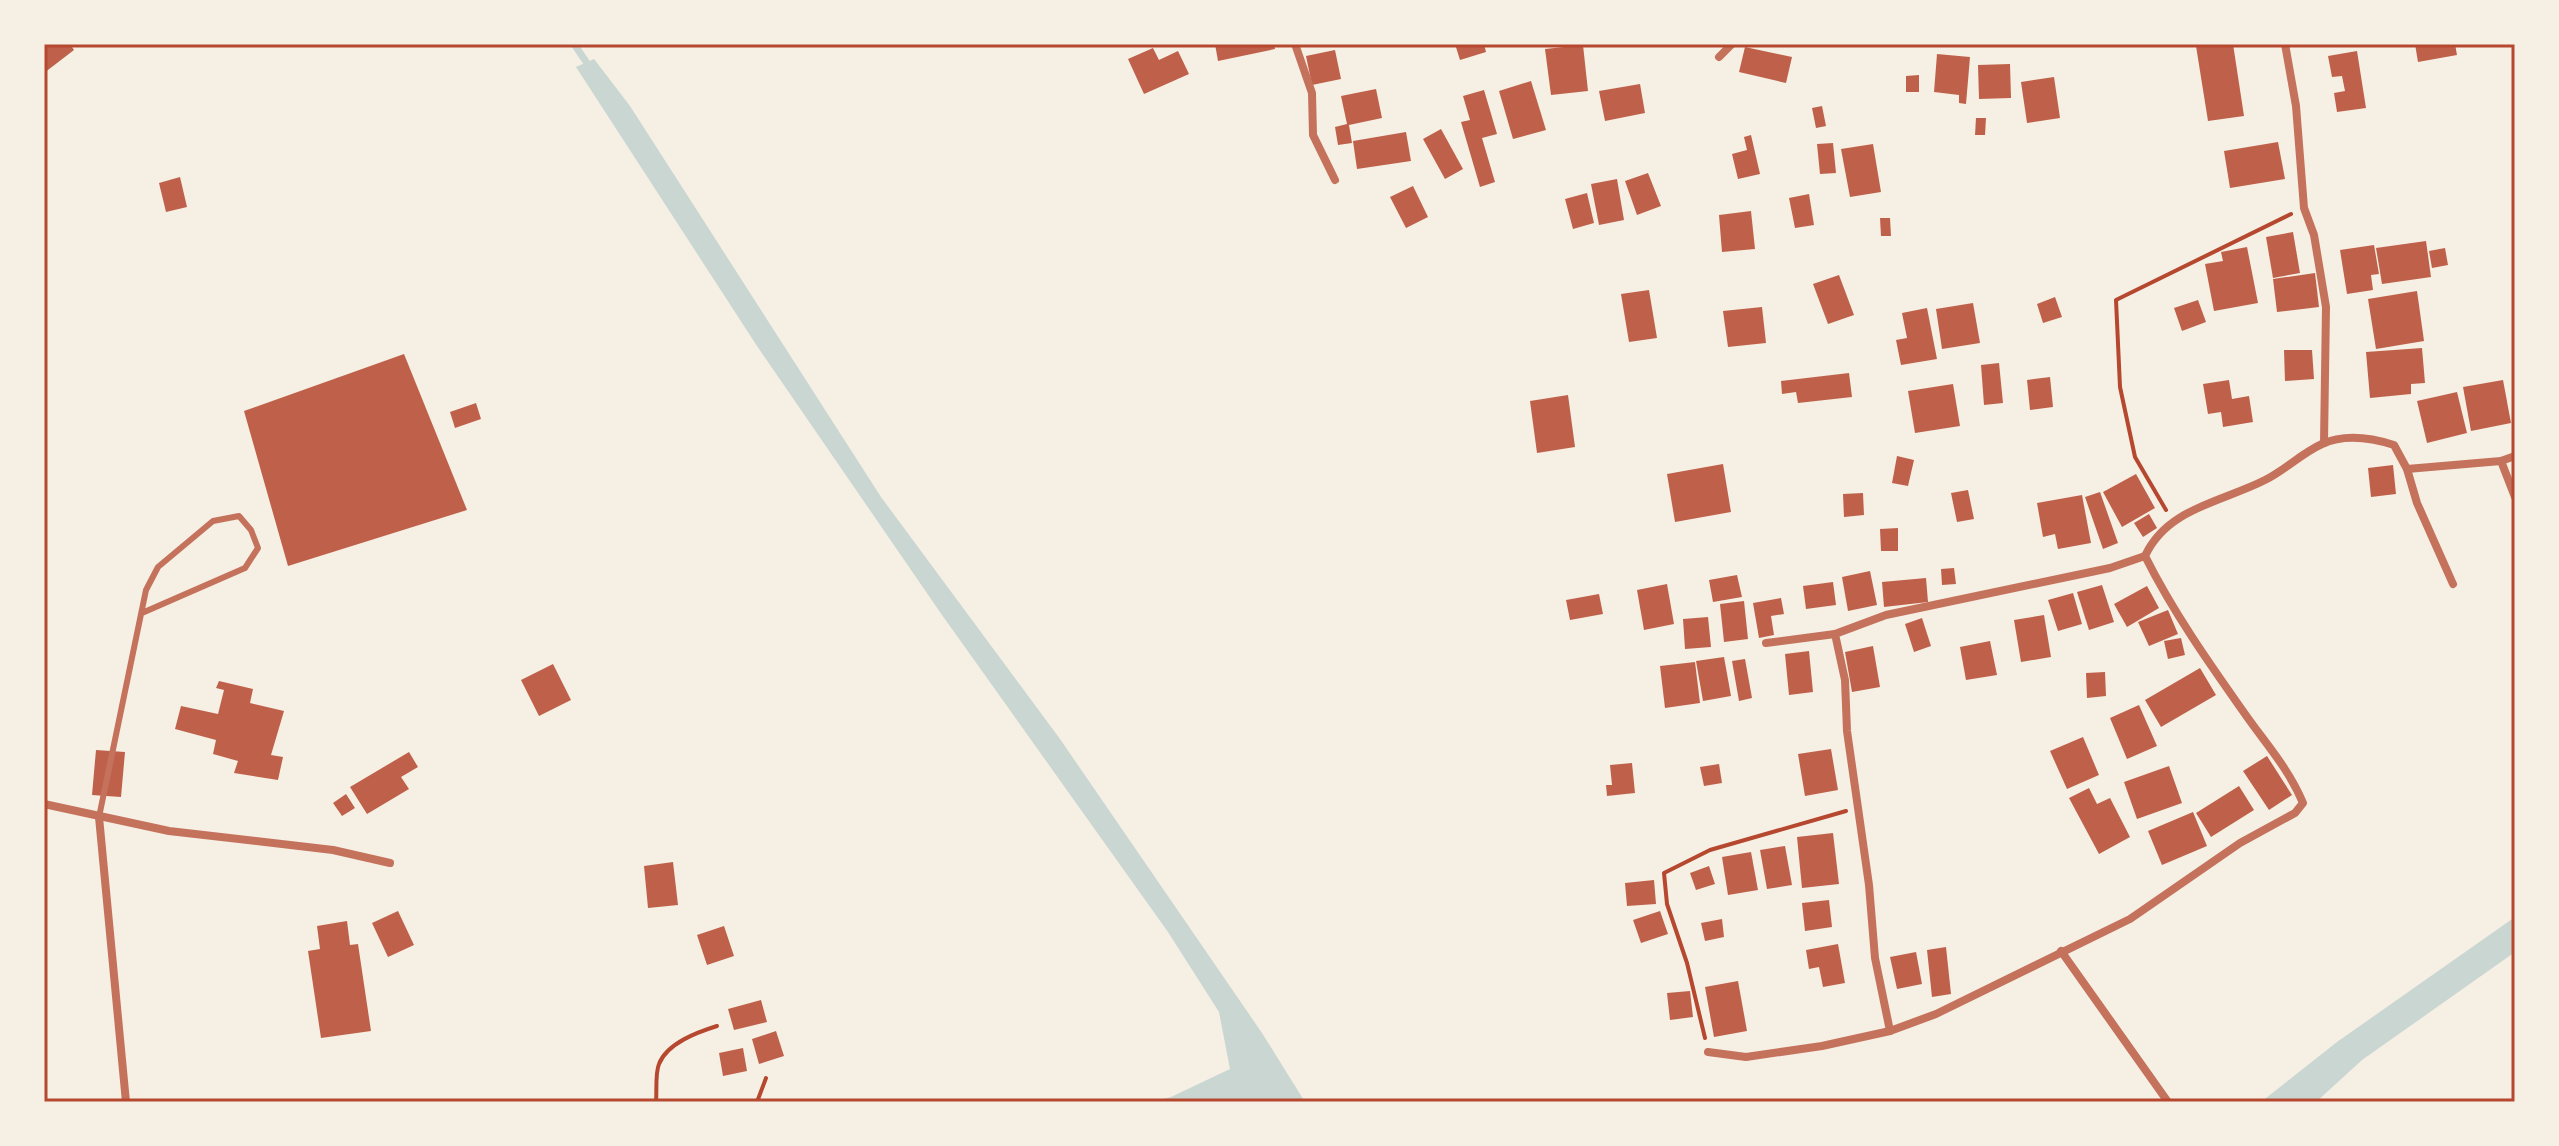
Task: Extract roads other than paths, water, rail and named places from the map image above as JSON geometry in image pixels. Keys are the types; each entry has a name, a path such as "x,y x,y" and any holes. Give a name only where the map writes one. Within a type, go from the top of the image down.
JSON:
{"street":[{"path":"1295,44 1312,93 1313,135 1335,180"},
{"path":"1719,57 1732,44"},
{"path":"2285,44 2296,106 2304,208 2314,235 2326,307 2324,443"},
{"path":"1766,643 1835,634 1886,615 2110,568 2145,556 2152,540 2190,510 2265,480 2324,443 2368,437 2394,445 2407,469 2417,503 2453,584"},
{"path":"2407,469 2501,461 2515,456"},
{"path":"2501,461 2515,497"},
{"path":"1708,1052 1746,1057 1890,1031 1936,1014 2139,914 2240,843 2295,813 2303,803 2292,778 2209,663 2145,556"},
{"path":"1835,634 1845,680 1847,731 1859,808 1875,958 1890,1031"},
{"path":"44,804 169,831 333,850 390,863"},
{"path":"99,817 126,1102"},
{"path":"2061,951 2168,1102"}],"lane":[{"path":"99,817 146,590 158,567 213,521 239,516 251,530 258,548 245,568 142,613"}],"waterway":[{"path":"574,44 591,69"}]}
